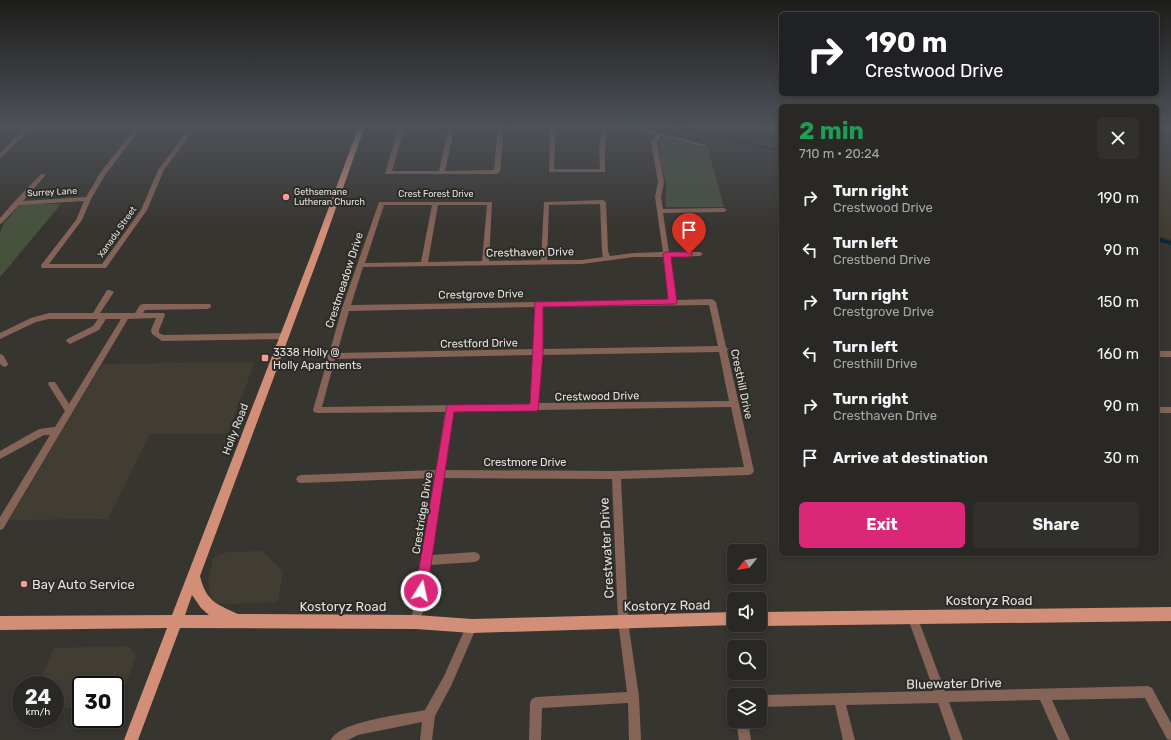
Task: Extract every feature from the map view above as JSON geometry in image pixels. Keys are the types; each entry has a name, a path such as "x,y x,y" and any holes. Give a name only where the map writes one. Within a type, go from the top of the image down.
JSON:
{"main road":[{"name":"Holly Road","path":"131,740 349,161"},
{"path":"193,576 198,595 204,604 236,620"},
{"name":"Kostoryz Road","path":"767,619 1171,614"},
{"name":"Kostoryz Road","path":"0,622 176,622 236,620 416,622 472,626 727,619"}],"street":[{"path":"88,199 102,174 113,161"},
{"name":"Xanadu Street","path":"88,199 79,220 44,266 104,266 144,210 162,170 169,161"},
{"path":"392,161 388,173 496,172 497,161"},
{"path":"442,172 444,161"},
{"path":"551,161 551,171 602,171 602,161"},
{"path":"657,161 661,182 658,197 659,210 673,302"},
{"path":"0,222 43,175"},
{"name":"Surrey Lane","path":"16,203 88,199"},
{"path":"544,262 546,203 603,202 605,251 607,258"},
{"name":"Crest Forest Drive","path":"381,203 490,203 485,263"},
{"name":"Crestmeadow Drive","path":"317,410 331,356 381,203"},
{"path":"424,264 435,203"},
{"path":"659,210 724,210"},
{"name":"Cresthaven Drive","path":"360,265 582,262 634,255 700,254"},
{"path":"95,316 110,292"},
{"name":"Crestgrove Drive","path":"346,308 712,302"},
{"name":"Cresthill Drive","path":"712,302 724,349 734,404 750,471"},
{"path":"535,408 538,353 538,304"},
{"path":"138,316 143,307 207,306"},
{"path":"168,307 161,315 155,330 156,334 162,338 284,336"},
{"path":"70,341 96,328 104,315"},
{"path":"1,334 34,320 49,316 161,315"},
{"path":"0,526 126,316"},
{"name":"Crestford Drive","path":"331,356 724,349"},
{"path":"1159,354 1171,354"},
{"path":"52,384 69,411"},
{"name":"Crestwood Drive","path":"317,410 734,404"},
{"name":"Crestridge Drive","path":"416,622 450,408"},
{"path":"1159,410 1171,410"},
{"path":"0,455 42,432 58,430"},
{"name":"Crestmore Drive","path":"301,479 440,474 616,475 750,471"},
{"name":"Crestwater Drive","path":"616,475 623,621 633,697 635,740"},
{"path":"427,560 475,557"},
{"path":"912,616 957,740"},
{"path":"426,740 429,714 448,680 472,626"},
{"name":"Bluewater Drive","path":"767,701 1148,692 1171,735"},
{"path":"1044,695 1064,740"},
{"path":"535,740 536,703 633,697"},
{"path":"839,699 849,740"},
{"path":"336,740 356,729 429,714"},
{"path":"743,728 745,740"}],"shaded area":[{"path":"1159,161 1171,161 1171,239 1159,236"},
{"path":"255,362 227,434 150,434 108,519 9,520 102,364"},
{"path":"262,551 282,571 278,602 224,604 212,600 208,581 213,558 227,552"},
{"path":"129,646 136,656 124,689 124,676 72,676 72,708 64,708 64,676 42,676 54,648"}],"green space":[{"path":"661,161 711,161 724,207 666,207 666,185"},
{"path":"22,204 61,204 0,277 0,232 4,223"}],"waterway":[{"path":"1159,240 1171,243"}],"place":[{"name":"Gethsemane Lutheran Church","path":"286,197"},
{"name":"3338 Holly @ Holly Apartments","path":"265,358"},
{"name":"Bay Auto Service","path":"24,584"}],"route":[{"path":"421,591 450,408 535,408 538,353 538,304 673,302 666,254 689,254"}]}
